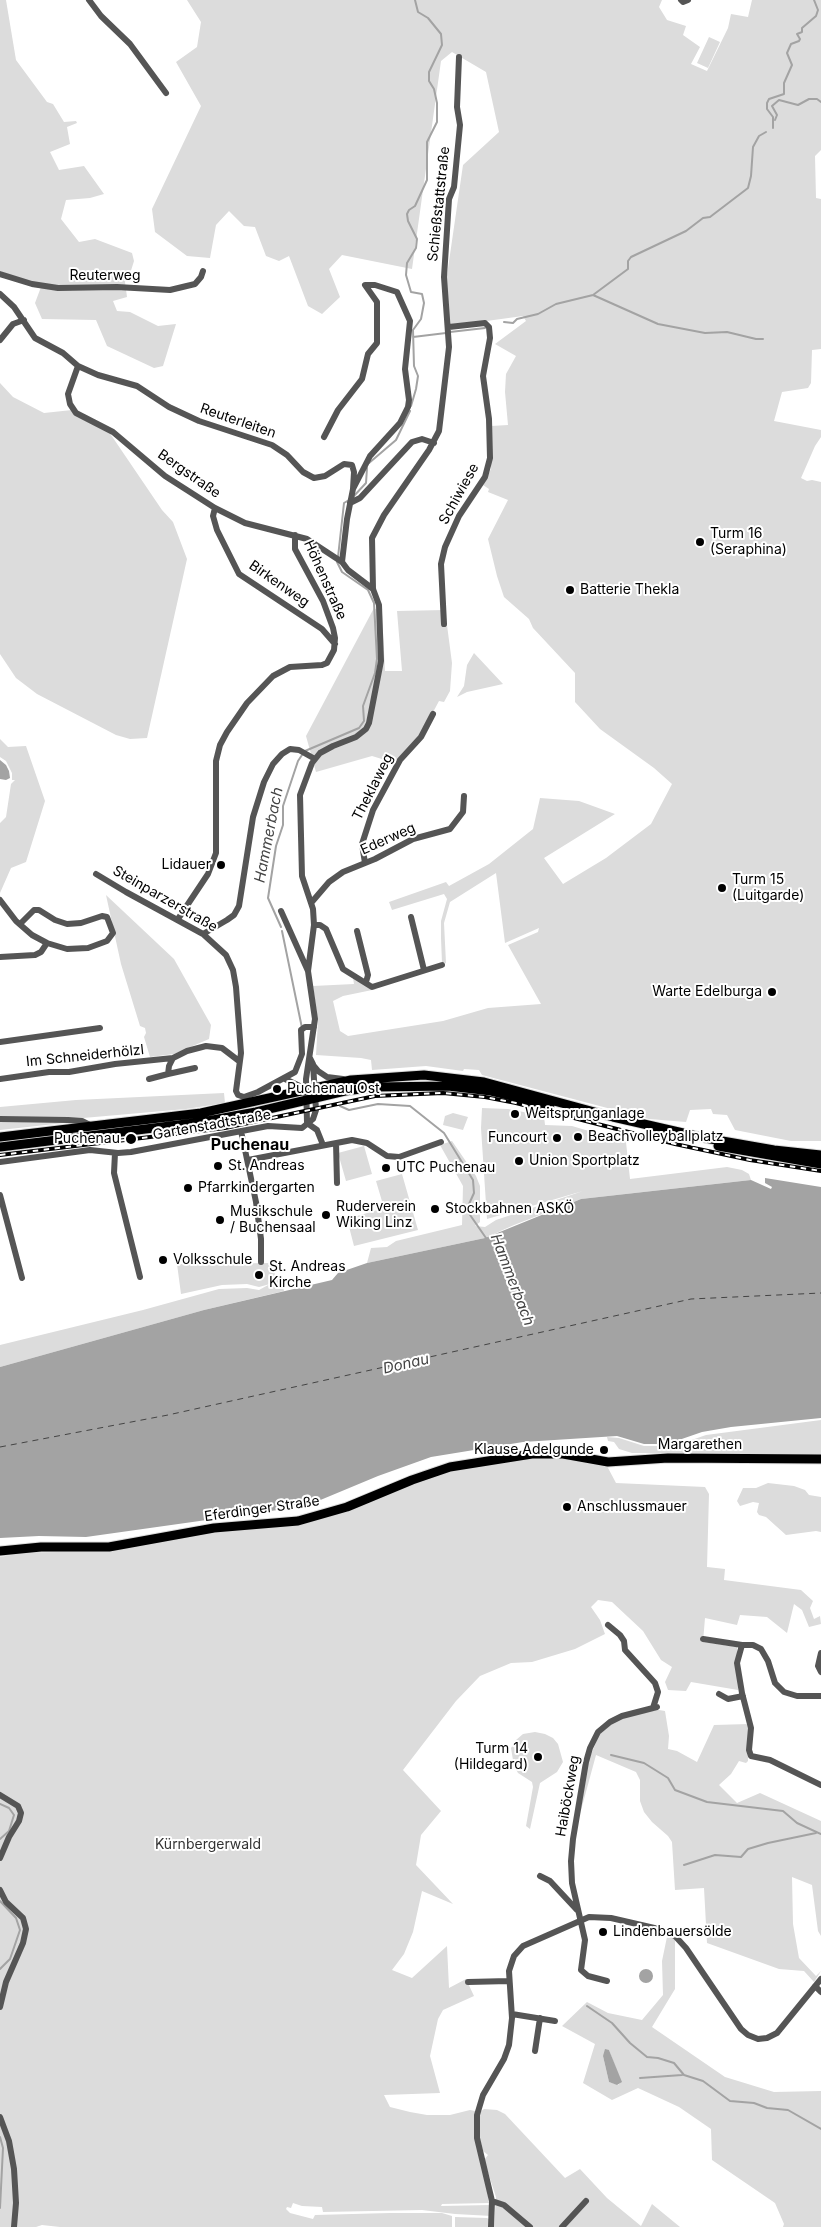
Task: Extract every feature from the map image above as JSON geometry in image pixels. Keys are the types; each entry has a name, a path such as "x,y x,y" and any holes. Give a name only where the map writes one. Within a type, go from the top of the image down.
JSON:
{"main road":[{"path":"0,1137 176,1117 253,1103 310,1088 351,1080 408,1075 471,1080 681,1133 762,1148 821,1155"},
{"path":"0,1147 183,1125 287,1105 345,1091 424,1085 478,1089 527,1099 687,1140 821,1164"},
{"name":"Eferdinger Straße","path":"0,1551 41,1547 109,1547 214,1528 298,1521 347,1508 433,1472 465,1464 543,1454 580,1457"},
{"name":"Margarethen","path":"580,1457 608,1462 659,1458 821,1459"}],"street":[{"path":"89,0 101,16 130,44 166,93"},
{"path":"680,0 684,2 688,0"},
{"name":"Schießstattstraße","path":"312,757 362,734 369,723 381,661 379,605 373,589 372,546 374,532 434,442 439,431 449,331 444,277 449,206 454,187 460,125 457,107 459,57"},
{"name":"Reuterweg","path":"0,274 32,284 58,288 117,287 170,290 195,284 203,271"},
{"path":"324,437 338,410 362,379 368,354 378,342 377,302 366,286 375,285 397,292 407,311 411,327 405,369 409,400 408,407 400,423 370,456 352,497 339,560"},
{"path":"0,294 11,303 35,338 64,353 78,366"},
{"path":"0,340 13,324 24,320"},
{"name":"Schiwiese","path":"444,624 442,564 445,547 459,516 485,477 490,458 489,419 483,376 490,338 489,327 485,324 449,331"},
{"name":"Reuterleiten","path":"78,366 137,386 169,407 199,421 272,445 287,455 303,472 314,478 325,476 344,464 352,465 354,472 352,497"},
{"name":"Bergstraße","path":"78,366 68,394 70,404 76,414 113,432 165,476 216,508 245,523 295,535 313,543 339,560 348,570 373,589"},
{"path":"352,497 360,498 412,442 422,439 434,442"},
{"name":"Birkenweg","path":"216,508 213,516 239,574 322,629 334,644"},
{"name":"Höhenstraße","path":"295,535 295,549 328,612 335,638 334,644"},
{"path":"178,919 208,874 216,853 216,761 220,745 227,732 247,703 273,676 290,667 322,665 332,656 334,644"},
{"name":"Theklaweg","path":"365,864 362,844 367,824 406,751 421,737 433,714"},
{"path":"203,934 227,920 236,911 253,817 264,782 273,764 282,754 290,749 299,750 312,757 299,803 302,876 311,903 314,925 308,971 314,1013 312,1061 318,1071 327,1077 351,1080"},
{"name":"Ederweg","path":"311,903 334,877 365,864 407,842 450,828 463,812 464,796"},
{"name":"Steinparzerstraße","path":"96,874 203,934 226,955 233,970 241,1053 237,1093 242,1097 258,1092"},
{"path":"0,900 20,924 47,943 63,948 88,948 107,941 113,933 107,917 102,916 81,923 67,924 55,920 39,910 34,910 20,924"},
{"path":"280,911 308,971"},
{"path":"411,917 424,970"},
{"path":"314,925 320,925 326,929 343,969 373,987 442,965"},
{"path":"357,931 368,975 366,982"},
{"path":"0,957 35,955 41,952 47,943"},
{"path":"253,1103 258,1092 296,1072 300,1064 303,1028 314,1027"},
{"path":"0,1042 100,1028"},
{"name":"Im Schneiderhölzl","path":"0,1079 174,1058 195,1049 214,1046 222,1048 239,1061"},
{"path":"168,1074 169,1066 174,1058"},
{"path":"307,1124 315,1116 307,1064 312,1061"},
{"path":"149,1079 195,1068"},
{"path":"285,1079 310,1088"},
{"path":"307,1124 311,1098"},
{"path":"287,1105 301,1108 307,1116"},
{"path":"0,1120 68,1120 82,1121 93,1126"},
{"path":"307,1124 317,1130 323,1145"},
{"name":"Gartenstadtstraße","path":"0,1162 90,1150 114,1153 131,1152 241,1131 274,1126 298,1128 307,1124"},
{"path":"241,1131 248,1160 261,1239 261,1262"},
{"path":"248,1160 323,1145 360,1140 387,1156 395,1157 441,1142"},
{"path":"336,1143 337,1183"},
{"path":"114,1153 114,1173 140,1277"},
{"path":"0,1195 22,1278"},
{"name":"Haiböckweg","path":"607,1981 582,1973 581,1963 585,1940 577,1910 571,1861 573,1839 590,1748 598,1732 610,1722 622,1716 655,1707 658,1692 655,1683 625,1650 624,1641 620,1635 608,1625"},
{"path":"703,1639 753,1645 761,1649 768,1661 775,1683 784,1692 797,1696 821,1696"},
{"path":"742,1645 738,1663 743,1696 751,1728 749,1750 751,1756 770,1760 821,1785"},
{"path":"821,1653 818,1668 821,1672"},
{"path":"719,1694 726,1698 743,1696"},
{"path":"0,1794 18,1806 21,1813 19,1821 9,1837 0,1858"},
{"path":"540,1876 550,1881 577,1910"},
{"path":"0,1890 6,1902 23,1918 26,1929 23,1942 6,1982 0,2007"},
{"path":"491,2227 492,2200 477,2138 477,2115 483,2095 507,2052 512,2032 509,1981 511,1962 520,1949 579,1920 593,1917 611,1918 658,1929 675,1936 689,1952 741,2029 755,2038 767,2038 777,2033 821,1979"},
{"path":"468,1982 509,1981"},
{"path":"815,1986 821,1992"},
{"path":"512,2014 555,2021"},
{"path":"535,2051 540,2018"},
{"path":"0,2117 9,2141 14,2169 16,2203 14,2227"},
{"path":"492,2200 504,2206 530,2227"},
{"path":"562,2227 586,2201"}],"green space":[{"path":"0,0 6,0 16,60 47,102 53,104 64,122 76,121 77,123 67,127 70,144 50,152 59,170 84,166 104,194 90,198 66,200 61,219 79,242 95,239 132,253 134,261 129,277 125,282 127,297 113,301 117,311 130,312 158,326 176,324 163,366 154,368 107,346 96,320 42,319 35,303 41,287 0,271"},
{"path":"187,0 662,0 659,7 667,20 686,26 683,35 700,47 691,64 707,71 728,28 731,14 748,17 752,0 821,0 821,150 815,156 816,198 821,199 821,349 812,350 811,383 808,388 782,392 774,421 821,430 821,437 801,478 807,481 821,482 821,1141 791,1141 735,1130 727,1115 713,1114 711,1109 690,1110 686,1122 649,1119 482,1075 479,1070 464,1069 463,1071 426,1066 372,1070 371,1060 316,1055 318,1021 313,986 354,984 353,978 370,988 377,989 343,996 333,1001 340,1031 348,1036 443,1021 488,1008 541,1004 508,945 538,932 539,928 505,943 496,873 450,902 444,923 446,963 444,964 442,963 441,921 447,899 444,894 392,910 389,902 446,882 449,886 489,864 533,829 540,798 579,801 615,814 544,858 563,884 606,858 651,824 672,784 654,768 600,729 575,702 575,673 533,628 529,619 504,597 497,576 488,539 508,500 488,492 489,489 483,485 491,469 491,426 508,425 505,392 506,374 516,356 495,344 526,321 523,316 450,326 445,289 463,165 499,132 486,72 452,52 441,61 412,269 342,255 329,269 340,297 322,314 308,306 289,256 279,261 266,256 255,227 244,226 229,211 216,225 210,258 187,256 155,232 152,209 201,106 176,62 197,47 201,22"},
{"path":"709,37 720,42 708,68 697,63"},
{"path":"0,383 13,397 44,413 72,410 107,429 162,510 173,522 187,559 147,738 130,739 116,735 37,694 16,678 0,654"},
{"path":"374,608 382,613 385,671 402,671 397,611 445,610 452,663 450,691 444,702 439,701 423,731 395,763 372,756 316,772 306,736"},
{"path":"474,653 503,684 467,692 457,697 464,686 467,665"},
{"path":"0,739 8,747 26,746 45,801 26,862 11,868 0,893 0,823 6,817 11,784 15,780 12,780 12,773 6,761 0,757"},
{"path":"106,895 174,959 211,1025 209,1039 174,1054 150,1057 144,1037 146,1033 145,1028 140,1026 121,964"},
{"path":"224,1093 225,1103 186,1109 83,1118 64,1123 0,1130 0,1107 76,1100"},
{"path":"482,1108 508,1109 544,1116 545,1125 572,1126 626,1142 630,1179 727,1167 742,1170 749,1174 751,1180 581,1199 485,1238 367,1263 371,1248 387,1247 396,1241 462,1225 463,1186 440,1145 452,1141 476,1176 480,1186 480,1222 475,1226 485,1227 496,1220 583,1191 487,1219 481,1128"},
{"path":"453,1113 468,1117 463,1130 443,1125 445,1116"},
{"path":"364,1146 372,1174 346,1181 338,1153"},
{"path":"402,1174 418,1230 354,1246 347,1219 384,1208 376,1181"},
{"path":"274,1263 275,1278 280,1277 284,1291 204,1310 0,1367 0,1345 143,1310 219,1289 247,1288 259,1290 270,1284 259,1287 247,1284 222,1285 181,1294 177,1264"},
{"path":"821,1420 821,1454 632,1453 619,1449 614,1442 608,1441 607,1437 619,1438 644,1446 661,1446 680,1444 706,1435"},
{"name":"Kürnbergerwald","path":"542,1458 566,1458 607,1466 616,1483 705,1487 709,1494 707,1567 725,1569 724,1580 801,1590 813,1601 810,1608 814,1619 820,1616 821,1624 809,1627 802,1610 794,1604 787,1633 767,1617 740,1615 737,1625 705,1618 703,1642 737,1647 738,1690 691,1682 686,1691 668,1690 665,1682 672,1667 661,1660 643,1631 612,1602 598,1600 591,1607 600,1620 605,1634 575,1649 532,1662 511,1663 480,1676 456,1701 403,1770 441,1811 421,1835 416,1865 453,1904 422,1891 413,1932 404,1954 392,1970 412,1978 447,1946 449,1988 466,1979 474,1996 443,2010 438,2019 430,2056 440,2093 384,2095 390,2107 427,2115 450,2115 470,2110 475,2111 489,2203 442,2204 441,2206 491,2205 492,2216 422,2210 323,2212 322,2207 302,2206 293,2203 291,2208 287,2207 286,2209 290,2213 313,2219 315,2215 442,2213 452,2216 452,2227 60,2227 42,2225 36,2227 0,2227 0,1557 24,1553 95,1551 229,1531 292,1525 341,1514 407,1484 464,1467"},
{"path":"768,1483 794,1486 805,1490 809,1495 821,1497 821,1532 786,1535 766,1517 759,1515 757,1512 759,1503 753,1502 740,1506 737,1501 743,1488 756,1488"},
{"path":"653,1709 665,1711 669,1736 668,1749 677,1751 697,1762 714,1725 749,1724 748,1761 746,1763 739,1761 731,1774 719,1785 737,1803 760,1793 821,1821 821,1936 818,1931 812,1885 792,1877 793,1924 799,1958 816,1976 821,1971 814,1982 804,1971 779,1969 707,1943 704,1888 675,1890 672,1842 644,1812 640,1801 640,1780 636,1772 596,1755 580,1814 588,1762 599,1735 615,1721"},
{"path":"535,1732 553,1738 558,1744 563,1762 557,1772 540,1783 530,1829 526,1826 533,1787 532,1782 518,1773 514,1766 511,1748 523,1734"},
{"path":"668,1932 675,1936 675,1989 652,2027 725,2077 774,2092 821,2091 821,2227 783,2227 784,2224 775,2203 712,2160 711,2129 679,2107 638,2088 612,2100 583,2083 595,2044 562,2026 587,2002 608,2013 642,2020 663,1995 662,1961","holes":["609,2050 621,2082 618,2085 609,2082 603,2056"]},
{"path":"484,2109 497,2110 505,2114 565,2178 580,2169 607,2198 641,2226 652,2204 680,2227 494,2227 496,2197 484,2160 488,2155 483,2151 479,2135 480,2112"},
{"path":"455,2217 487,2218 489,2219 490,2227 455,2227"}],"water":[{"path":"0,760 9,771 10,778 6,780 0,779"},
{"name":"Donau","path":"765,1178 821,1187 821,1418 731,1427 702,1432 676,1441 660,1444 644,1444 617,1436 523,1442 431,1457 378,1476 306,1506 86,1537 39,1536 0,1538 0,1367 204,1310 332,1280 338,1273 367,1263 485,1238 581,1199 751,1180 771,1189 772,1187 765,1183"},
{"path":"646,1969 651,1971 653,1976 651,1981 646,1983 641,1981 639,1976 641,1971"},
{"path":"605,2049 609,2050 622,2082 617,2085 609,2082 603,2056"}],"waterway":[{"name":"Hammerbach","path":"411,406 418,376 414,366 413,330 421,319 424,303 422,294 411,292 406,275 407,263 416,248 417,239 408,221 407,214 415,206 427,180 427,142 437,122 437,103 434,89 429,81 429,72 442,45 441,34 428,18 418,12 415,0"},
{"path":"773,128 773,117 767,109 767,103 769,99 784,94 784,83 792,65 787,53 791,44 799,41 800,39 797,34 802,32 802,28 816,16 818,10 814,0"},
{"path":"775,120 777,115 772,106 779,100 798,105 809,99 817,99 821,102"},
{"path":"504,322 513,323 517,319 538,314 556,304 593,295 628,269 628,261 631,257 686,231 703,218 710,217 748,188 751,176 753,147 759,136 766,132"},
{"path":"593,295 658,324 705,333 727,332 763,339"},
{"path":"450,332 485,328"},
{"path":"413,337 446,333"},
{"name":"Hammerbach","path":"369,463 396,440 410,411"},
{"name":"Hammerbach","path":"353,497 366,483 367,468"},
{"name":"Hammerbach","path":"338,557 344,503 349,500"},
{"name":"Hammerbach","path":"305,751 359,728 364,721 363,706 375,673 377,659 374,603 368,590 342,572 337,562"},
{"name":"Hammerbach","path":"281,927 268,898 276,846 283,825 283,806 298,761 302,755"},
{"name":"Hammerbach","path":"282,931 302,1028"},
{"name":"Hammerbach","path":"340,1106 349,1110 378,1104 410,1106 444,1133 473,1180 474,1193 468,1212 486,1238"},
{"path":"611,1755 644,1763 668,1778 675,1790 707,1802 783,1811 797,1823 821,1834"},
{"path":"0,1804 9,1808 14,1815 9,1831 0,1839"},
{"path":"684,1865 715,1855 741,1857 748,1849 816,1833"},
{"path":"0,1901 16,1918 20,1930 10,1959 0,1969"},
{"path":"587,2006 612,2023 630,2043 647,2057 674,2063 684,2075 703,2081 730,2101 754,2103 767,2108 788,2110 821,2129"},
{"path":"640,2078 682,2075"},
{"path":"0,2137 3,2148 0,2208"}],"ferry route":[{"path":"0,1447 168,1415 691,1299 821,1293"}],"railway":[{"path":"0,1155 225,1128 375,1096 443,1093 485,1097 516,1103 675,1144 750,1160 821,1171"}],"place":[{"name":"Turm 16 (Seraphina)","path":"700,542"},
{"name":"Batterie Thekla","path":"570,590"},
{"name":"Lidauer","path":"221,865"},
{"name":"Turm 15 (Luitgarde)","path":"722,888"},
{"name":"Warte Edelburga","path":"772,992"},
{"name":"Puchenau Ost","path":"277,1089"},
{"name":"Weitsprunganlage","path":"515,1114"},
{"name":"Beachvolleyballplatz","path":"578,1137"},
{"name":"Funcourt","path":"557,1138"},
{"name":"Puchenau","path":"131,1139"},
{"name":"Union Sportplatz","path":"519,1161"},
{"name":"St. Andreas","path":"218,1166"},
{"name":"UTC Puchenau","path":"386,1168"},
{"name":"Pfarrkindergarten","path":"188,1188"},
{"name":"Stockbahnen ASKÖ","path":"435,1209"},
{"name":"Ruderverein Wiking Linz","path":"326,1215"},
{"name":"Musikschule / Buchensaal","path":"220,1220"},
{"name":"Volksschule","path":"163,1260"},
{"name":"St. Andreas Kirche","path":"259,1275"},
{"name":"Klause Adelgunde","path":"604,1450"},
{"name":"Anschlussmauer","path":"567,1507"},
{"name":"Turm 14 (Hildegard)","path":"538,1757"},
{"name":"Lindenbauersölde","path":"603,1932"}],"district":[{"name":"Puchenau","path":"250,1145"}]}
